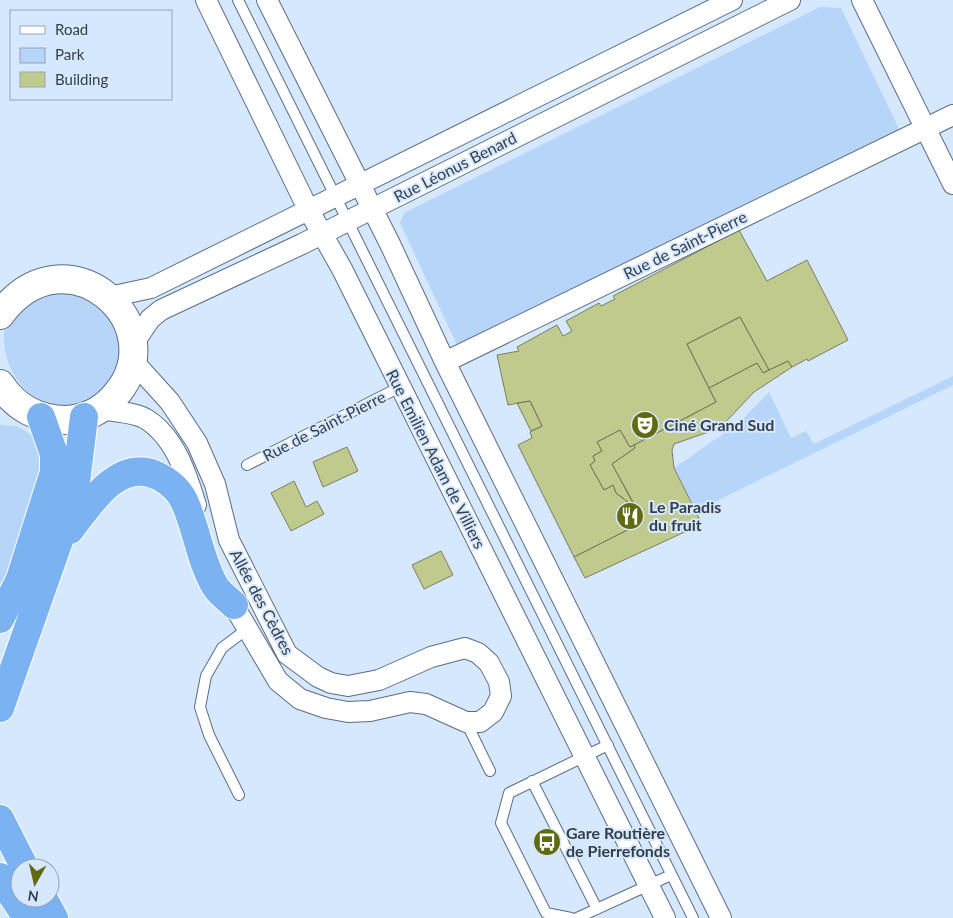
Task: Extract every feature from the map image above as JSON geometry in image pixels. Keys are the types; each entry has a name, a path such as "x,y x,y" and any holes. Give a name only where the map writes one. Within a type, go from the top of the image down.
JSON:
{"highway":[{"path":"0,708 76,488 92,413"},
{"path":"0,619 20,579 54,472 54,454 41,417"},
{"path":"57,547 102,490 117,478 134,472 154,474 173,484 185,502 199,550 215,588 234,605"},
{"path":"0,818 20,858"},
{"path":"0,877 27,918"}],"main road":[{"path":"0,280 32,286"},
{"path":"0,315 14,298 32,286 48,280 72,280 96,288 110,297 121,310 129,326 132,353 123,385 92,413 62,420 41,417 6,399"}],"street":[{"name":"Rue Emilien Adam de Villiers","path":"206,0 308,209 342,269 665,918"},
{"path":"267,0 372,208 445,362 721,918"},
{"name":"Rue Léonus Benard","path":"110,297 151,288 732,0"},
{"name":"Rue Léonus Benard","path":"132,353 150,319 161,310 322,234 790,0"},
{"path":"862,0 953,184"},
{"path":"926,128 953,114"},
{"name":"Rue de Saint-Pierre","path":"445,362 926,128"},
{"name":"Allée des Cèdres","path":"92,413 145,418 161,431 178,455 218,576 278,681 300,699 326,708 348,712 370,711 410,702 426,704 466,722 480,722 493,712 501,696 499,682 489,663 478,653 465,648 431,657 379,680 348,686 331,683 318,677 287,654 229,540 215,484 197,443 170,402 132,353"}],"lane":[{"path":"238,0 694,918"},
{"name":"Rue de Saint-Pierre","path":"247,465 400,387"},
{"path":"239,795 209,735 200,707 206,676 222,648 247,629"},
{"path":"466,722 490,771"},
{"path":"571,918 546,913 501,823 509,792 608,745"},
{"path":"532,781 596,909"},
{"path":"577,918 671,875"}],"green space":[{"path":"820,7 841,8 900,131 458,347 400,223 404,213"},
{"path":"72,287 118,322 121,356 118,368 98,395 81,404 64,407 47,404 33,396 20,384 11,368 5,350 4,331 11,313 18,305 36,297"},
{"path":"953,376 953,385 696,511 674,468 739,423 769,392 791,438 806,431 814,444"},
{"path":"0,425 16,426 32,435 41,448 43,479 0,595"}],"building":[{"path":"739,230 767,281 807,260 848,340 808,361 807,359 792,367 788,361 769,370 740,317 687,344 716,402 630,447 620,430 597,442 602,451 593,456 595,461 590,465 604,490 613,485 616,493 637,509 643,522 574,557 518,445 532,438 530,432 542,426 530,401 508,405 497,355 519,351 517,347 557,325 563,336 572,331 566,321 599,303 601,306 615,299 613,296"},
{"path":"740,317 769,370 763,373 757,363 709,388 687,344"},
{"path":"788,361 792,367 754,392 720,428 674,444 672,450 674,468 702,524 585,578 574,557 643,522 612,464 635,448 634,445 716,402 709,388 757,363 763,373"},
{"path":"530,401 542,426 531,431 517,403"},
{"path":"620,430 630,447 634,445 635,448 612,464 637,509 616,493 613,485 604,490 590,465 595,461 593,456 602,451 597,442"},
{"path":"347,447 358,471 323,487 313,462"},
{"path":"294,481 306,507 317,501 324,514 291,531 271,493"},
{"path":"441,551 453,575 424,589 412,565"}],"place":[{"name":"Ciné Grand Sud","path":"645,425"},
{"name":"Le Paradis du fruit","path":"630,516"},
{"name":"Gare Routière de Pierrefonds","path":"547,842"}]}
